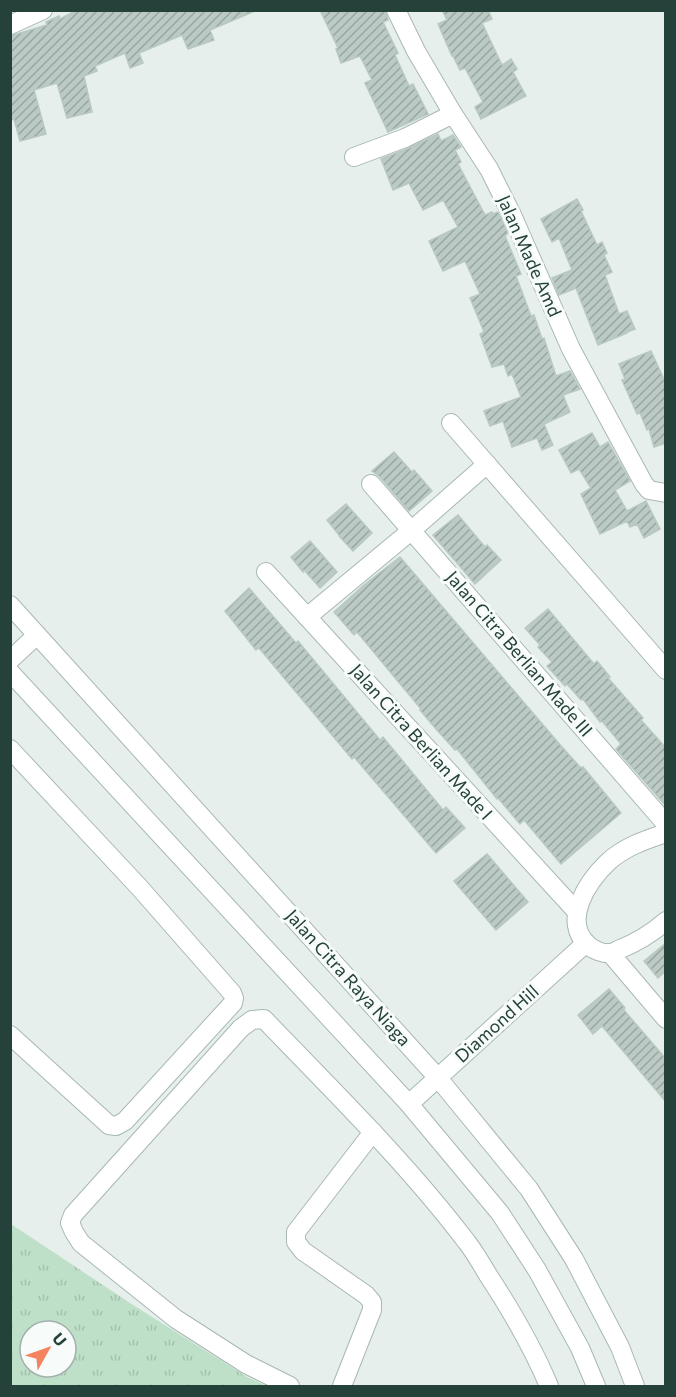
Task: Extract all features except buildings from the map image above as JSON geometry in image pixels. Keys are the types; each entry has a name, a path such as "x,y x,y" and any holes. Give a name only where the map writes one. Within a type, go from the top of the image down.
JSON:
{"street":[{"name":"Jalan Made Amd","path":"396,10 416,51 489,169 512,215 571,349 644,484 649,490 666,493"},
{"path":"10,25 35,12"},
{"path":"354,157 405,138 453,114"},
{"path":"452,423 666,670"},
{"path":"307,617 487,464"},
{"name":"Jalan Citra Berlian Made III","path":"371,484 666,824"},
{"name":"Jalan Citra Berlian Made I","path":"266,572 577,912"},
{"name":"Jalan Citra Raya Niaga","path":"10,605 438,1078 529,1189 574,1259 620,1347 635,1386"},
{"path":"10,660 37,635"},
{"path":"10,672 409,1104 500,1213 543,1280 580,1348 596,1386"},
{"path":"10,749 139,887 234,998 233,1003 125,1121 116,1126 109,1125 10,1035"},
{"path":"666,833 626,849 609,861 584,893 577,912 576,923 579,934 592,949 610,953 632,945 666,921"},
{"name":"Diamond Hill","path":"409,1104 586,943"},
{"path":"610,953 666,1019"},
{"path":"290,1386 246,1364 176,1319 81,1244 70,1222 73,1215 241,1028 252,1020 264,1019 373,1132 467,1242 519,1325 549,1386"},
{"path":"342,1386 372,1310 372,1302 366,1295 303,1251 296,1242 296,1232 373,1132"}],"green space":[{"path":"11,1224 130,1303 247,1377 267,1386 11,1386"}]}
